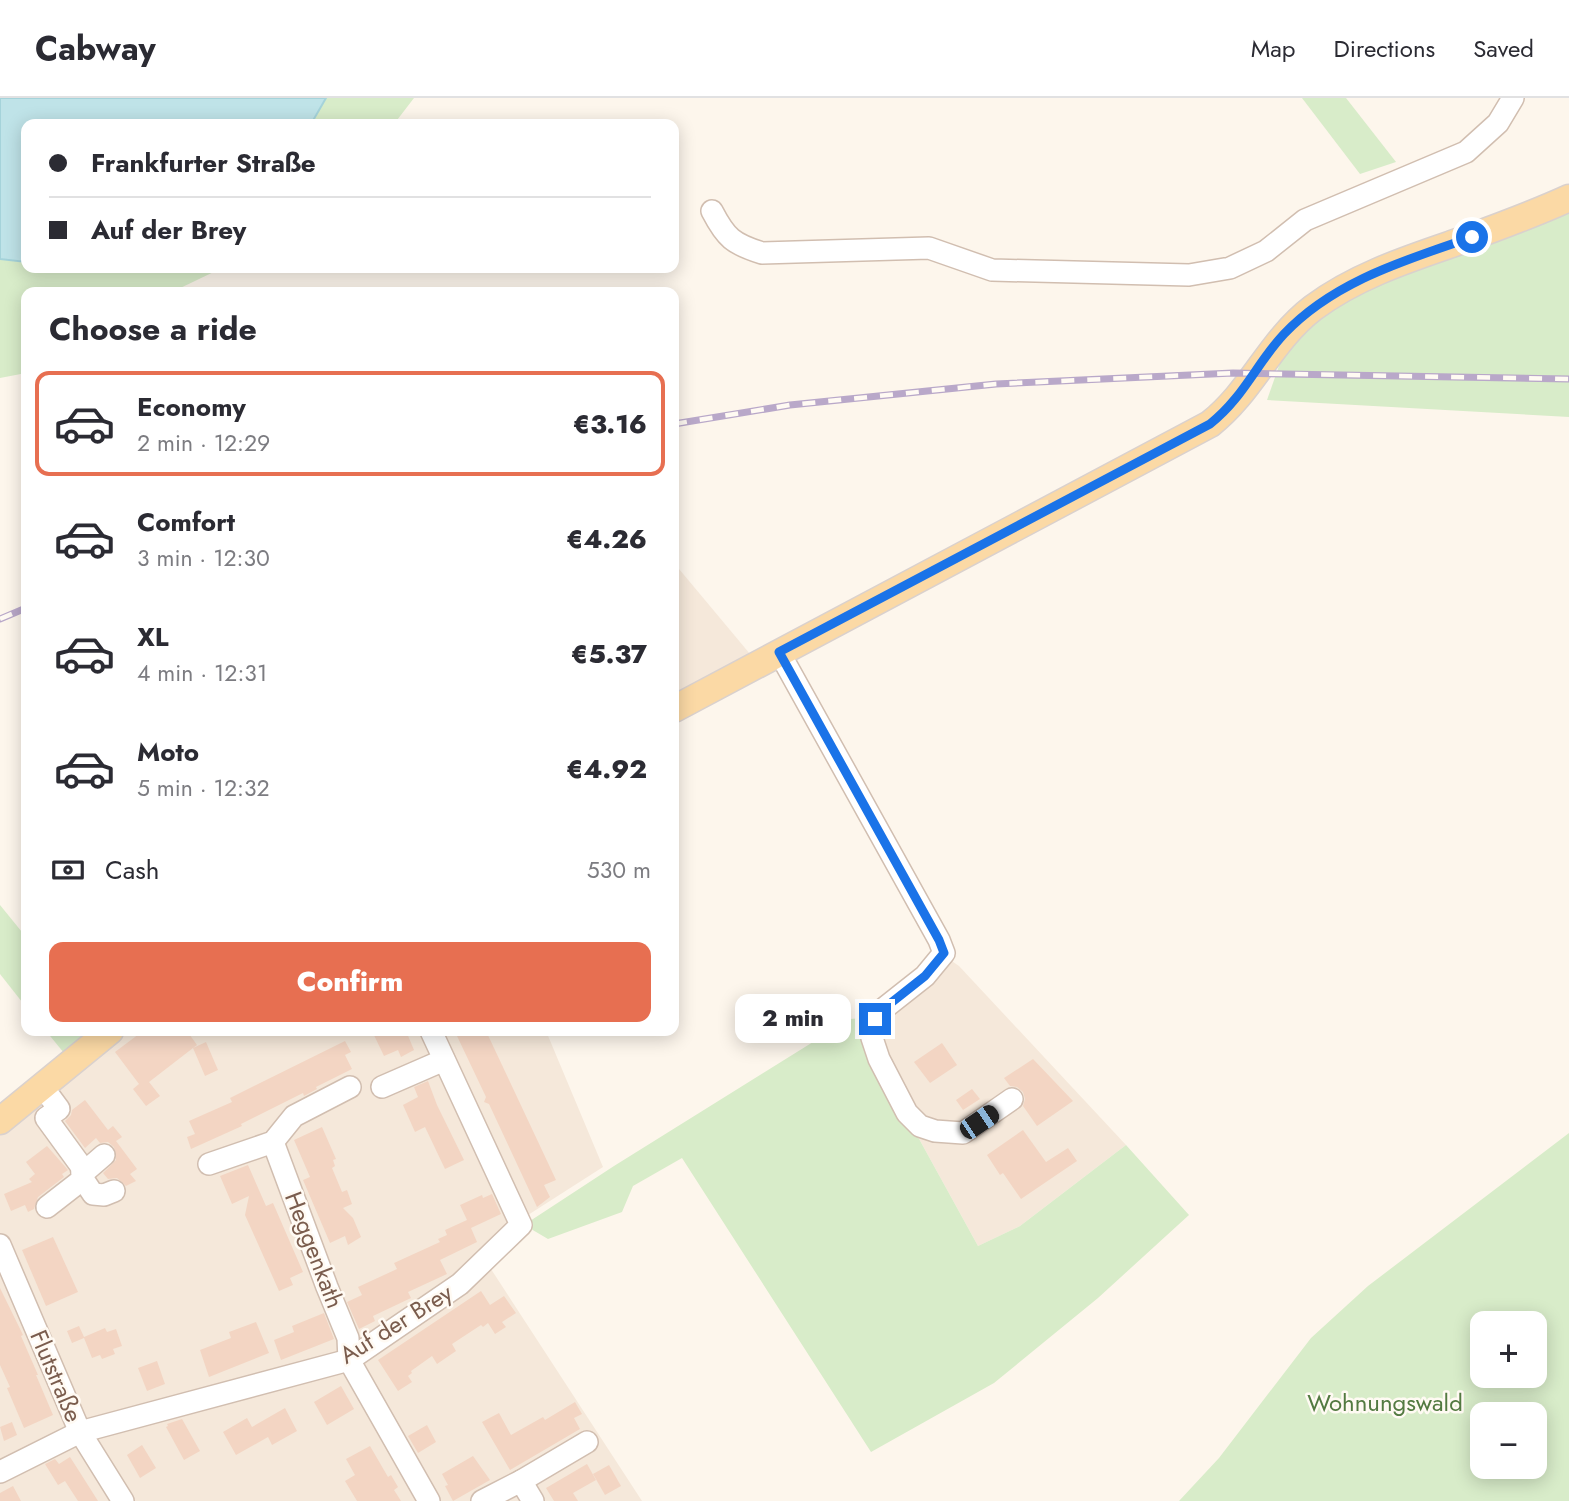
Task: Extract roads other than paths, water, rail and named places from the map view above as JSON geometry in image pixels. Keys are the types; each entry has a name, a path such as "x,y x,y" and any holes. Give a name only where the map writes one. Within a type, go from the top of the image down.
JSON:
{"main road":[{"path":"679,706 1210,424 1236,400 1286,333 1313,308 1349,285 1393,265 1524,218 1569,198"},
{"path":"0,1121 104,1036"}],"street":[{"path":"712,211 722,229 739,246 762,253 929,248 992,270 1189,275 1230,268 1266,251 1305,220 1466,152 1498,123 1513,98"},
{"path":"779,652 944,953 925,976 882,1010 875,1019 872,1038 879,1059 907,1113 920,1126 935,1131 962,1133 1012,1099"},
{"name":"Auf der Brey","path":"0,1472 80,1432 349,1360 460,1284 521,1226 433,1036"},
{"path":"382,1087 444,1060"},
{"path":"43,1086 60,1109 46,1118 81,1166 82,1176 93,1194 104,1195 114,1191"},
{"path":"209,1164 273,1142 294,1116 350,1087"},
{"name":"Heggenkath","path":"273,1142 348,1338 349,1360 429,1501"},
{"path":"47,1207 104,1155"},
{"name":"Flutstraße","path":"0,1245 80,1432 123,1501"},
{"path":"482,1501 587,1442"},
{"path":"521,1480 533,1501"}],"water":[{"path":"0,98 326,98 314,119 21,119 21,261 0,259"}],"railway":[{"path":"679,423 790,405 996,384 1233,373 1569,379"},
{"path":"0,619 21,610"}],"park label":[{"name":"Wohnungswald","path":"1385,1403"}]}
